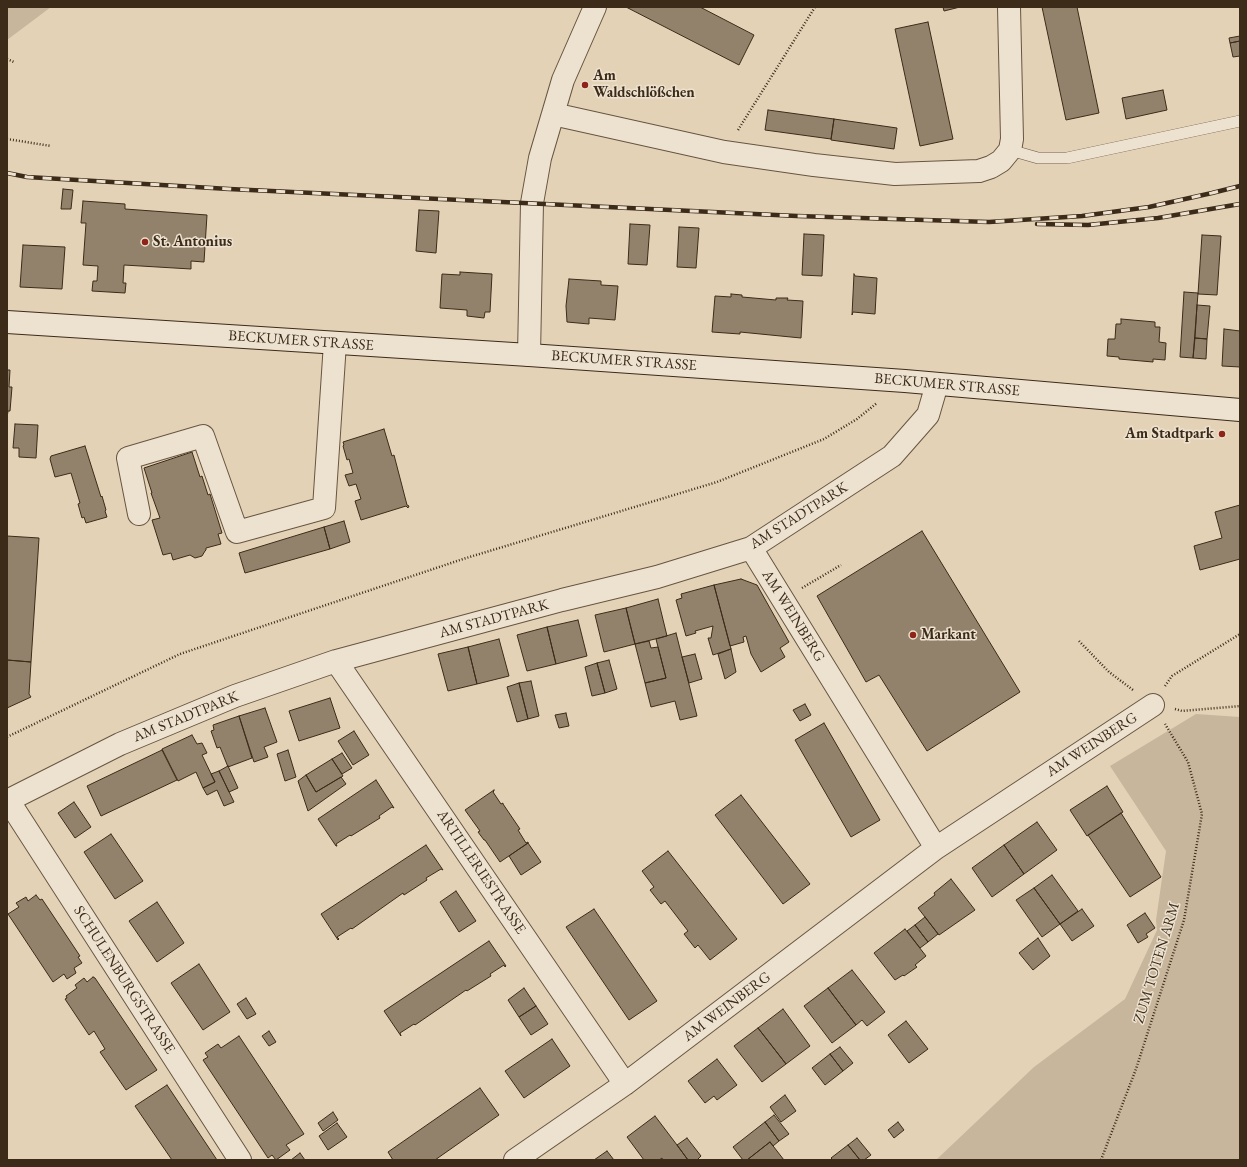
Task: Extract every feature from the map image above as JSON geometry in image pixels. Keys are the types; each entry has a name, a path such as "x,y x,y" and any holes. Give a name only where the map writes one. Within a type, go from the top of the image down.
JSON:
{"street":[{"path":"529,355 532,203 540,158 568,68 594,7"},
{"path":"553,114 724,152 814,165 895,174 979,171 991,167 1001,161 1010,150 1012,139 1009,7"},
{"name":"BECKUMER STRASSE","path":"7,322 529,355 905,381 1240,410"},
{"path":"139,514 128,458 203,436 237,532 324,508 335,343"},
{"name":"AM STADTPARK","path":"7,800 120,744 235,696 336,661 562,600 657,577 751,548 892,456 928,415 937,384"},
{"name":"AM WEINBERG","path":"751,548 936,848"},
{"name":"ARTILLERIESTRASSE","path":"336,661 625,1084"},
{"name":"AM WEINBERG","path":"515,1160 625,1084 936,848 1153,705"},
{"name":"SCHULENBURGSTRASSE","path":"7,800 240,1160"}],"lane":[{"path":"1010,150 1038,158 1067,158 1240,121"}],"path":[{"path":"724,152 815,7"},
{"path":"7,59 14,62"},
{"path":"7,139 51,146"},
{"path":"7,737 180,654 463,559 717,482 824,439 857,419 905,381"},
{"path":"783,600 841,565"},
{"name":"AM WEINBERG","path":"1153,705 1172,676 1240,634"},
{"path":"1079,640 1109,672 1153,705 1182,711 1240,706"},
{"name":"ZUM TOTEN ARM","path":"1100,1160 1136,1069 1184,920 1202,814 1188,762 1153,705"}],"shaded area":[{"path":"7,7 51,7 7,40"},
{"path":"1196,714 1240,717 1240,1160 936,1160 1034,1067 1125,999 1157,930 1156,920 1166,851 1110,766"}],"building":[{"path":"626,7 700,7 754,35 739,65"},
{"path":"943,7 960,7 944,11"},
{"path":"1042,7 1077,7 1099,113 1066,120"},
{"path":"928,22 953,139 920,146 895,29"},
{"path":"1240,36 1240,41 1230,43 1229,38"},
{"path":"1240,41 1240,56 1233,57 1230,43"},
{"path":"1163,90 1167,110 1126,119 1122,98"},
{"path":"768,110 834,119 831,139 765,130"},
{"path":"834,119 897,128 894,149 831,140"},
{"path":"63,189 73,190 71,209 61,209"},
{"name":"St. Antonius","path":"83,201 125,204 125,209 207,215 204,262 191,261 191,269 124,265 123,283 126,283 125,293 92,291 93,281 97,281 98,266 83,265 86,223 81,223"},
{"path":"419,210 439,211 436,253 416,251"},
{"path":"630,224 650,225 647,265 628,264"},
{"path":"679,227 699,228 696,268 677,267"},
{"path":"804,234 824,235 822,276 802,275"},
{"path":"1202,235 1221,236 1217,295 1198,294"},
{"path":"23,245 65,247 62,289 20,287"},
{"path":"460,272 492,274 490,312 485,312 484,318 467,316 467,310 440,308 442,274 460,275"},
{"path":"854,274 855,276 877,278 875,314 853,312 852,315"},
{"path":"569,279 601,281 601,285 618,286 615,320 589,318 589,324 567,322 566,306"},
{"path":"1184,292 1198,293 1193,358 1180,357"},
{"path":"731,294 742,295 742,297 776,300 776,298 788,298 787,300 803,301 801,338 740,332 740,334 712,332 715,296 731,297"},
{"path":"1197,305 1210,306 1207,339 1195,338"},
{"path":"1121,319 1155,322 1155,327 1160,327 1159,342 1166,343 1165,360 1153,359 1153,362 1119,359 1119,357 1107,356 1108,339 1115,339 1116,324 1121,324"},
{"path":"1224,329 1240,331 1240,367 1222,366"},
{"path":"1195,338 1207,339 1206,359 1193,358"},
{"path":"7,370 10,370 9,387 12,387 10,411 8,411 7,418"},
{"path":"15,424 38,425 36,458 19,457 19,448 13,448"},
{"path":"384,429 392,456 394,455 407,505 409,506 408,508 406,506 361,520 355,501 361,499 356,484 349,486 345,475 353,473 349,459 347,460 343,442"},
{"path":"85,446 101,497 102,496 107,517 86,523 84,517 82,518 78,504 80,503 71,473 55,477 50,459 51,456"},
{"path":"192,452 200,477 202,476 208,495 210,494 222,533 218,534 221,544 206,548 202,556 195,558 190,555 173,560 171,553 163,555 152,520 160,518 144,468"},
{"path":"1240,505 1240,559 1200,570 1194,546 1222,538 1215,512"},
{"path":"344,521 350,542 330,549 324,527"},
{"path":"324,527 330,549 245,573 239,553"},
{"name":"Markant","path":"922,531 1020,692 927,751 879,675 866,682 817,596"},
{"path":"7,536 39,538 31,662 7,660"},
{"path":"741,579 757,585 789,642 780,648 785,657 761,672 751,654 746,636 743,637 744,642 730,646 714,585"},
{"path":"714,585 731,649 713,655 708,638 711,638 713,626 695,631 696,633 686,636 676,600 682,598 681,594"},
{"path":"658,599 667,636 635,644 626,608"},
{"path":"626,608 635,644 604,652 595,615"},
{"path":"578,620 587,656 556,664 547,627"},
{"path":"547,627 556,664 527,671 517,635"},
{"path":"676,633 697,716 680,720 675,701 651,707 645,683 666,678 656,639"},
{"path":"499,639 509,676 477,684 468,647"},
{"path":"649,641 651,648 658,647 666,678 645,683 635,644"},
{"path":"468,647 477,684 448,691 438,654"},
{"path":"731,649 736,672 725,679 718,654"},
{"path":"695,654 702,679 689,683 682,657"},
{"path":"7,660 31,662 29,694 31,697 7,708"},
{"path":"609,660 617,689 605,693 597,663"},
{"path":"597,663 605,693 592,696 585,667"},
{"path":"531,681 539,716 528,719 519,683"},
{"path":"519,683 528,719 517,722 507,687"},
{"path":"330,698 340,728 299,741 289,711"},
{"path":"805,704 811,715 800,721 793,710"},
{"path":"265,708 277,742 264,747 268,757 254,762 239,716"},
{"path":"566,713 569,726 559,728 555,715"},
{"path":"239,716 252,758 228,767 220,747 217,748 211,731 214,730 213,725"},
{"path":"824,723 880,820 851,837 795,740"},
{"path":"354,731 369,755 353,765 338,741"},
{"path":"192,735 197,744 202,743 207,753 202,755 215,782 203,788 196,772 178,781 162,749"},
{"path":"162,750 177,780 101,816 87,786"},
{"path":"288,750 296,777 285,781 277,754"},
{"path":"342,753 352,768 342,774 332,759"},
{"path":"332,759 343,776 316,792 306,775"},
{"path":"228,766 238,788 229,792 219,771"},
{"path":"219,771 234,802 224,806 217,790 207,795 203,788 215,782 211,774"},
{"path":"306,775 316,792 341,777 346,784 308,811 298,781"},
{"path":"376,780 394,808 392,807 379,816 380,818 351,836 350,835 336,844 336,846 318,819"},
{"path":"1107,786 1123,812 1087,836 1070,810"},
{"path":"494,790 493,792 501,804 503,803 520,829 518,830 526,843 528,842 500,862 478,832 480,831 465,810"},
{"path":"741,795 810,884 783,904 715,815"},
{"path":"74,802 91,827 75,838 58,813"},
{"path":"1121,813 1161,877 1130,897 1088,835"},
{"path":"1037,822 1057,850 1024,874 1004,845"},
{"path":"111,834 143,881 115,899 84,852"},
{"path":"528,843 541,862 521,875 509,856"},
{"path":"426,845 443,870 441,869 426,878 427,880 404,895 403,893 352,929 351,928 337,937 339,939 338,940 321,914"},
{"path":"1004,845 1024,874 992,897 972,868"},
{"path":"668,851 737,939 710,960 698,945 695,948 684,934 688,931 665,901 661,904 650,890 654,887 642,871"},
{"path":"1052,875 1078,911 1060,924 1034,888"},
{"path":"951,879 975,910 939,935 918,908 935,895 934,893"},
{"path":"1034,888 1060,924 1042,937 1016,900"},
{"path":"456,891 476,921 459,932 440,902"},
{"path":"36,895 40,900 42,899 80,956 78,957 82,963 74,968 76,973 67,979 64,974 53,982 8,914 19,907 16,903 26,897 28,901"},
{"path":"157,902 184,943 157,962 129,921"},
{"path":"594,909 657,1001 629,1020 566,927"},
{"path":"1082,909 1094,926 1072,941 1060,924"},
{"path":"1145,913 1155,928 1146,934 1148,937 1138,943 1127,925"},
{"path":"925,917 938,934 928,942 915,925"},
{"path":"915,925 928,942 920,948 907,931"},
{"path":"905,929 926,956 915,965 917,967 895,980 874,953"},
{"path":"1038,938 1050,956 1033,970 1019,953"},
{"path":"489,941 506,966 505,967 504,965 490,974 491,976 467,991 466,990 415,1025 414,1024 400,1033 401,1036 384,1011"},
{"path":"199,964 230,1012 203,1030 171,983"},
{"path":"852,970 885,1012 867,1026 862,1020 856,1025 828,988"},
{"path":"93,977 157,1070 126,1090 100,1052 105,1049 94,1031 89,1035 65,999 67,998 66,996 77,988 75,985 84,978 87,982"},
{"path":"524,988 536,1006 519,1017 508,1000"},
{"path":"828,988 856,1025 832,1043 804,1006"},
{"path":"246,998 256,1014 247,1019 237,1004"},
{"path":"536,1006 548,1024 531,1035 519,1017"},
{"path":"783,1009 810,1046 786,1064 758,1028"},
{"path":"906,1021 928,1049 909,1063 888,1035"},
{"path":"758,1028 786,1064 762,1082 734,1046"},
{"path":"269,1031 276,1042 269,1046 262,1036"},
{"path":"239,1036 304,1134 286,1145 290,1150 276,1160 272,1155 268,1158 203,1060 208,1057 205,1053 218,1044 221,1048"},
{"path":"552,1039 570,1066 524,1098 505,1071"},
{"path":"840,1047 853,1063 843,1071 830,1054"},
{"path":"830,1054 843,1071 825,1085 812,1068"},
{"path":"717,1059 737,1085 717,1100 714,1096 705,1103 688,1081"},
{"path":"167,1085 217,1160 172,1160 135,1106"},
{"path":"480,1088 499,1115 435,1160 393,1160 388,1152"},
{"path":"785,1095 796,1111 781,1122 770,1107"},
{"path":"333,1112 338,1120 323,1131 318,1123"},
{"path":"774,1115 789,1134 779,1141 765,1122"},
{"path":"655,1116 688,1160 663,1160 662,1158 659,1160 644,1160 627,1137"},
{"path":"765,1122 779,1141 773,1146 770,1142 747,1160 743,1160 733,1147"},
{"path":"898,1122 904,1130 894,1138 888,1130"},
{"path":"337,1123 347,1137 328,1150 319,1136"},
{"path":"687,1138 701,1156 697,1160 688,1160 677,1145"},
{"path":"857,1138 871,1155 864,1160 860,1160 848,1145"},
{"path":"770,1142 784,1160 747,1160"},
{"path":"848,1145 860,1160 833,1160 831,1158"},
{"path":"607,1151 614,1160 594,1160"},
{"path":"300,1153 305,1160 291,1160"}],"railway":[{"path":"7,173 27,177 229,189 797,216 989,222 1082,216 1149,207 1240,186"},
{"path":"1037,224 1088,225 1158,218 1240,204"}],"place":[{"name":"Am Waldschlößchen","path":"585,85"},
{"name":"St. Antonius","path":"145,242"},
{"name":"Am Stadtpark","path":"1222,434"},
{"name":"Markant","path":"913,635"}]}
